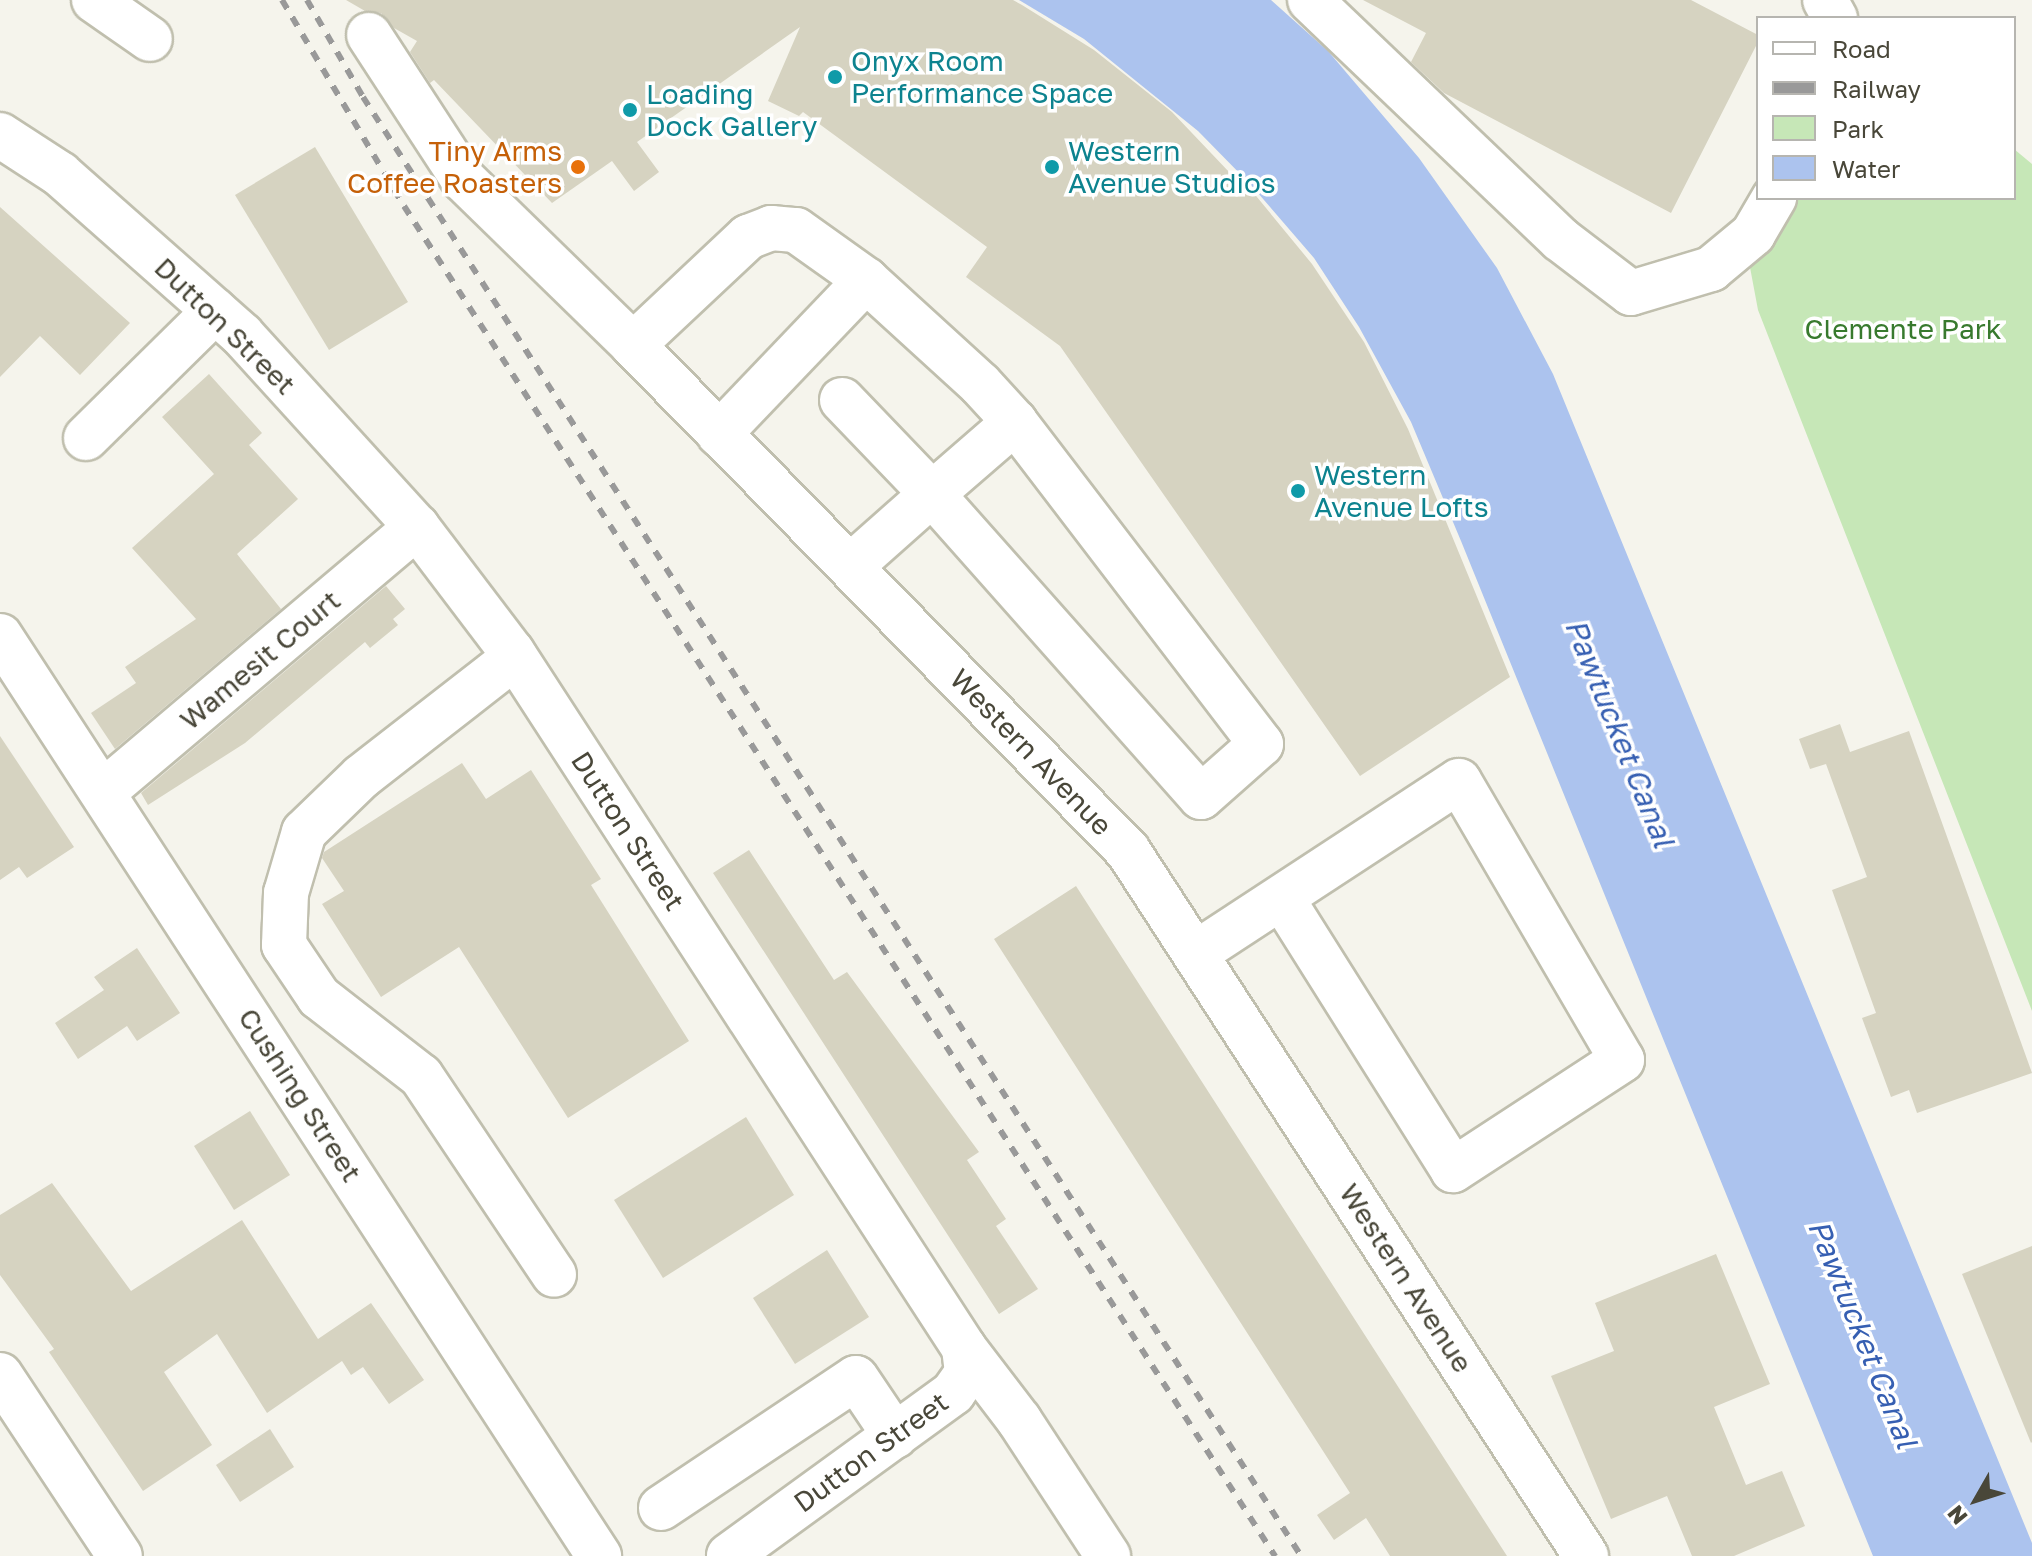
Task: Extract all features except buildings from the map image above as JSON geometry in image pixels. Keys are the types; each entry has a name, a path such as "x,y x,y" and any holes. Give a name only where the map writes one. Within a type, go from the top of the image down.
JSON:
{"street":[{"path":"94,0 150,39"},
{"path":"1310,0 1560,239 1631,293 1711,269 1753,234 1773,200"},
{"name":"Western Avenue","path":"369,35 463,179 633,345 1128,851 1586,1556"},
{"name":"Dutton Street","path":"0,135 60,174 242,335 417,527 515,657 964,1348 968,1360 962,1384 729,1556"},
{"path":"633,345 748,237 771,228 796,230 866,280 980,384 1015,422 1261,744 1201,797 932,494 842,400"},
{"path":"719,434 866,280"},
{"path":"86,438 215,311"},
{"path":"851,566 1015,422"},
{"name":"Wamesit Court","path":"103,792 417,527"},
{"name":"Cushing Street","path":"0,636 599,1556"},
{"path":"515,657 361,777 304,832 286,893 284,945 319,997 421,1076 554,1275"},
{"path":"1196,953 1459,781 1622,1060 1453,1170 1282,898"},
{"path":"964,1348 1019,1420 1108,1556"},
{"path":"0,1375 120,1556"},
{"path":"661,1508 856,1378 895,1436"}],"green space":[{"name":"Clemente Park","path":"2016,151 2032,164 2032,1011 1758,310 1743,230 1758,200 2016,200"}],"water":[{"name":"Pawtucket Canal","path":"1019,0 1271,0 1328,51 1419,158 1497,268 1553,374 2032,1543 2032,1556 1873,1556 1461,541 1411,422 1359,327 1314,258 1251,185 1198,131 1084,39"}],"railway":[{"path":"282,0 404,206 1275,1556"},
{"path":"307,0 363,97 1301,1556"}],"place":[{"name":"Onyx Room Performance Space","path":"835,77"},
{"name":"Loading Dock Gallery","path":"630,110"},
{"name":"Tiny Arms Coffee Roasters","path":"578,167"},
{"name":"Western Avenue Studios","path":"1052,167"},
{"name":"Western Avenue Lofts","path":"1298,491"}]}
